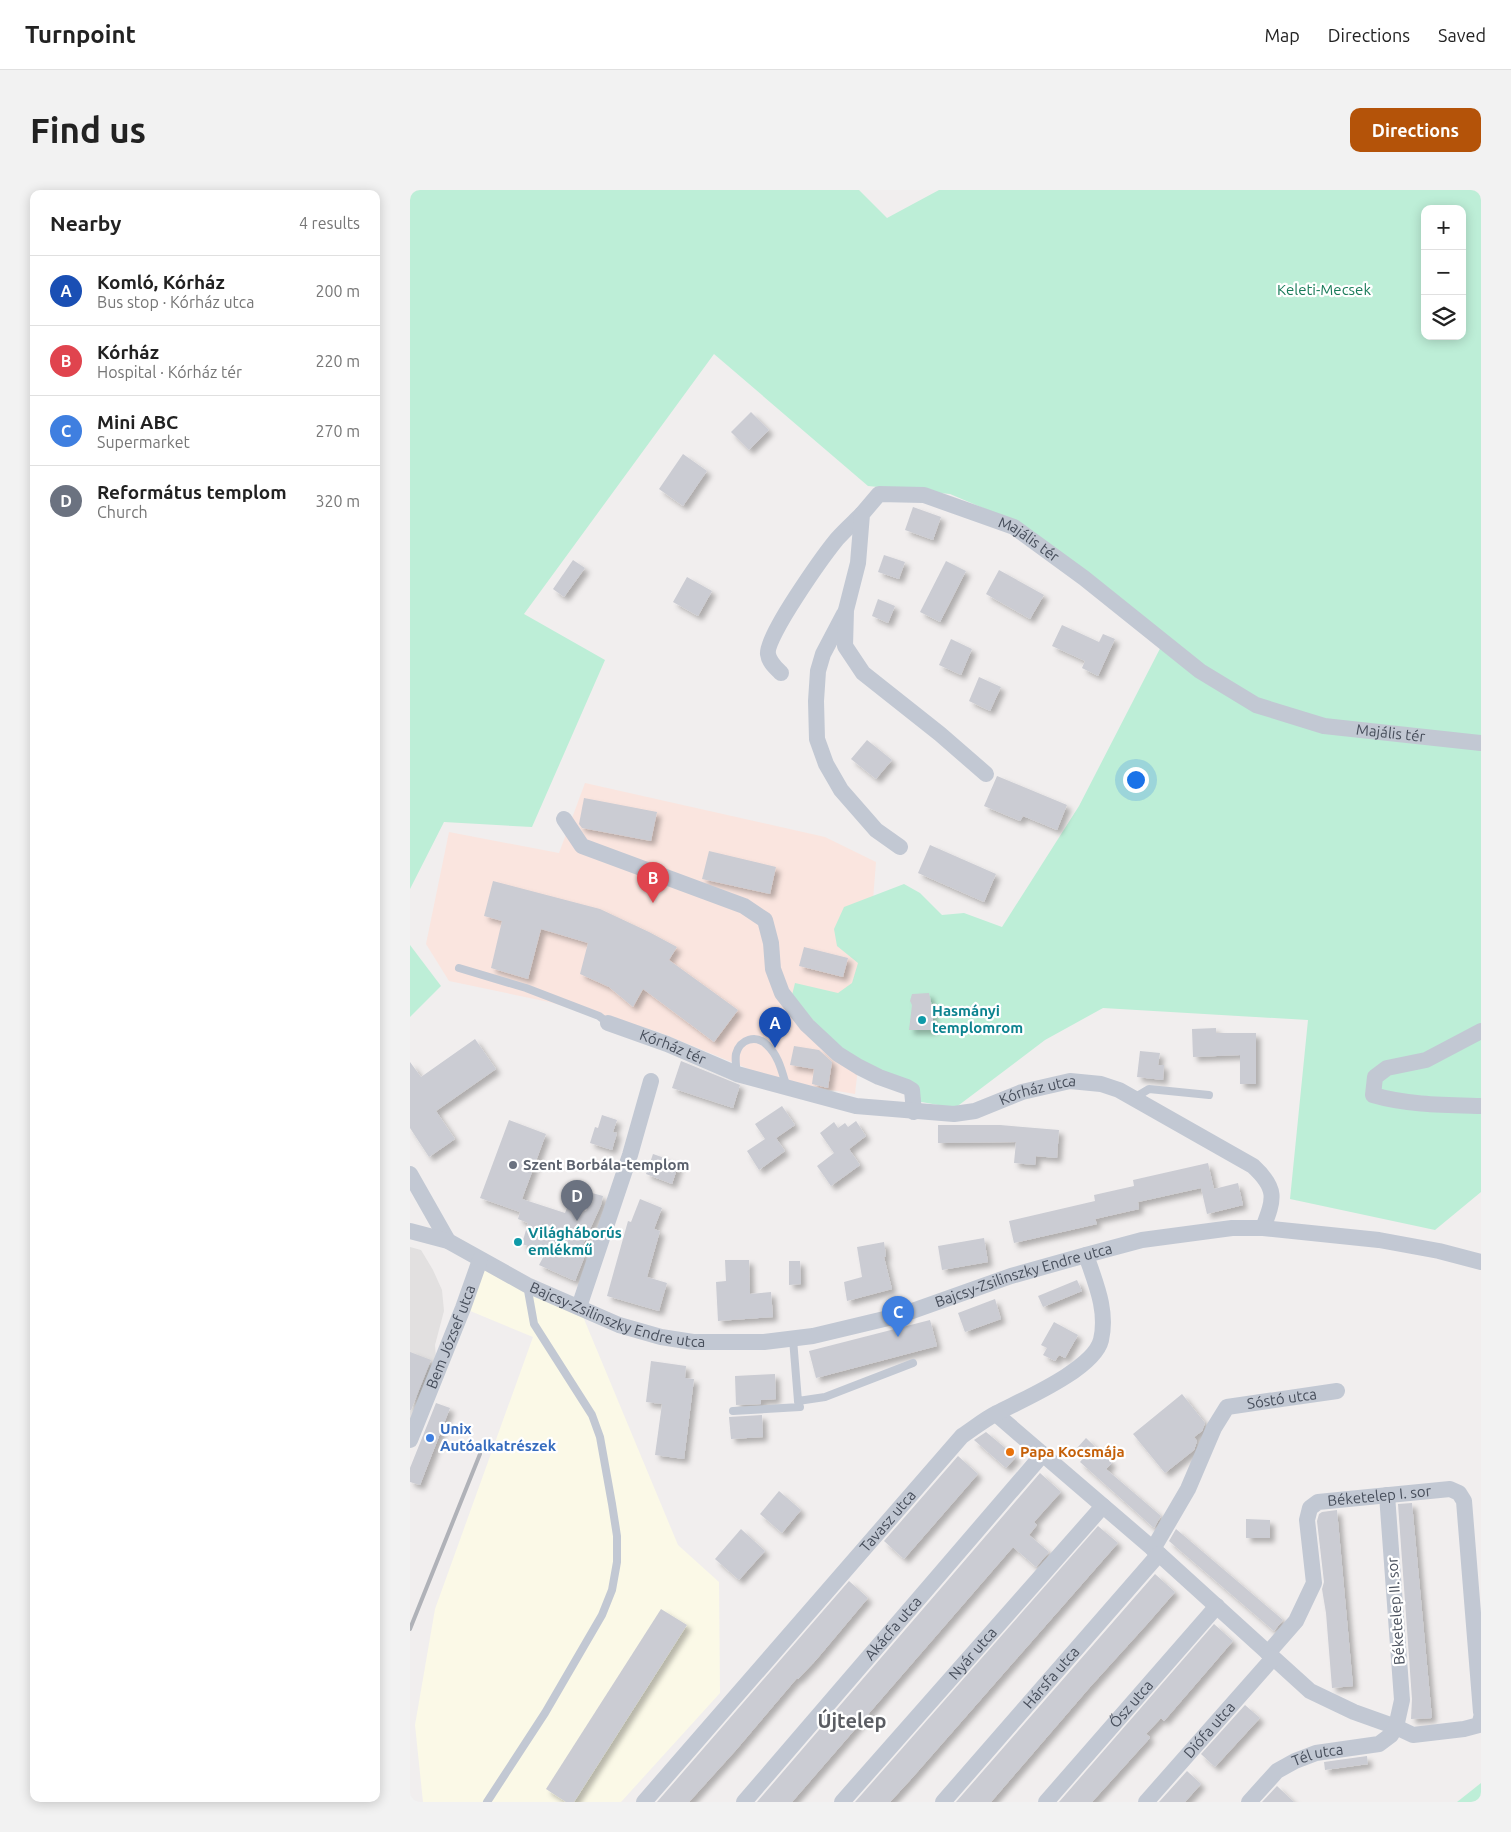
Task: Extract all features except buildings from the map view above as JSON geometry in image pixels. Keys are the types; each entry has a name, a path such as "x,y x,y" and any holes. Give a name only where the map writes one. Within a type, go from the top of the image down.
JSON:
{"street":[{"name":"Majális tér","path":"862,514 879,494 924,495 1014,527 1084,578 1200,671 1256,705 1324,726 1481,743"},
{"path":"862,514 858,563 846,610 845,646 863,673 940,734 986,774"},
{"path":"781,673 771,663 767,654 770,641 796,596 837,539 862,514"},
{"path":"846,610 823,654 818,671 816,701 817,739 826,764 841,790 876,830 900,847"},
{"path":"564,819 582,846 744,906 765,920 771,943 773,969 782,993 807,1025 838,1054 879,1077 912,1090 914,1112"},
{"name":"Kórház tér","path":"608,1023 667,1044 736,1074"},
{"path":"1481,1031 1426,1060 1387,1068 1375,1077 1373,1094 1384,1098 1434,1104 1481,1106"},
{"name":"Kórház utca","path":"736,1074 856,1106 954,1114 975,1111 1022,1092 1070,1081 1100,1084 1119,1090 1134,1098 1253,1166 1271,1186 1272,1197 1263,1228"},
{"path":"579,1307 630,1155 651,1081"},
{"path":"410,1174 448,1242"},
{"name":"Bajcsy-Zsilinszky Endre utca","path":"410,1231 448,1242 527,1285 619,1325 660,1336 693,1342 764,1342 792,1339 901,1316 1011,1276 1142,1240 1232,1228 1263,1228 1379,1240 1439,1251 1481,1262"},
{"name":"Tavasz utca","path":"644,1802 962,1436 996,1414 1035,1394 1086,1363 1095,1352 1101,1341 1102,1305 1086,1255"},
{"name":"Bem József utca","path":"410,1440 480,1260"},
{"name":"Sóstó utca","path":"1227,1407 1337,1391"},
{"name":"Hársfa utca","path":"943,1802 1156,1552 1188,1489 1214,1428 1227,1407"},
{"path":"996,1414 1156,1552 1310,1691 1354,1712 1396,1726 1413,1735 1464,1729 1480,1719"},
{"name":"Akácfa utca","path":"744,1802 1043,1454"},
{"name":"Béketelep I. sor","path":"1271,1655 1296,1621 1314,1583 1308,1520 1310,1508 1319,1502 1450,1489 1460,1493 1464,1501 1480,1719"},
{"name":"Béketelep II. sor","path":"1387,1496 1402,1700 1396,1726"},
{"name":"Nyár utca","path":"842,1802 1103,1506"},
{"name":"Ősz utca","path":"1046,1802 1217,1606"},
{"name":"Diófa utca","path":"1146,1802 1271,1655"},
{"name":"Tél utca","path":"1249,1802 1277,1770 1296,1760 1316,1753 1378,1744 1391,1735 1396,1726"}],"lane":[{"path":"459,968 526,988 600,1016 608,1023"},
{"path":"736,1074 736,1054 740,1046 745,1041 752,1039 760,1040 767,1045 780,1063 787,1088"},
{"path":"1134,1098 1149,1089 1209,1095"},
{"path":"487,1802 545,1713 602,1615 612,1590 617,1562 617,1536 614,1512 600,1437 592,1415 534,1324 527,1285"},
{"path":"732,1411 800,1407 792,1339"},
{"path":"798,1401 825,1396 913,1363"}],"shaded area":[{"path":"585,783 825,837 876,862 864,1015 855,1094 778,1081 656,1031 549,1002 449,981 426,944 449,832 559,853"},
{"path":"410,1247 421,1250 433,1270 442,1290 444,1311 435,1345 436,1358 410,1425"},
{"path":"480,1260 579,1307 678,1545 719,1582 720,1693 621,1802 423,1802 415,1725 435,1609 533,1337 463,1308"}],"green space":[{"name":"Keleti-Mecsek","path":"410,190 859,190 887,218 939,190 1481,190 1481,1192 1435,1230 1290,1199 1308,1020 1103,1008 1045,1040 955,1108 916,1101 843,1056 792,995 795,983 838,993 852,983 858,963 837,946 834,929 844,907 904,884 920,893 942,915 964,913 1002,927 1079,806 1166,637 1004,517 950,494 868,486 714,354 524,614 605,660 532,827 444,822 410,889"},
{"path":"410,945 441,986 410,1017"},
{"path":"1481,1783 1481,1802 1457,1802"}],"railway":[{"path":"410,1629 480,1454"}],"place":[{"name":"Kórház","path":"653,903"},
{"name":"Hasmányi templomrom","path":"922,1020"},
{"name":"Komló, Kórház","path":"775,1048"},
{"name":"Szent Borbála-templom","path":"513,1165"},
{"name":"Református templom","path":"577,1221"},
{"name":"Világháborús emlékmű","path":"518,1242"},
{"name":"Mini ABC","path":"898,1337"},
{"name":"Unix Autóalkatrészek","path":"430,1438"},
{"name":"Papa Kocsmája","path":"1010,1452"}],"district":[{"name":"Újtelep","path":"852,1721"}]}
